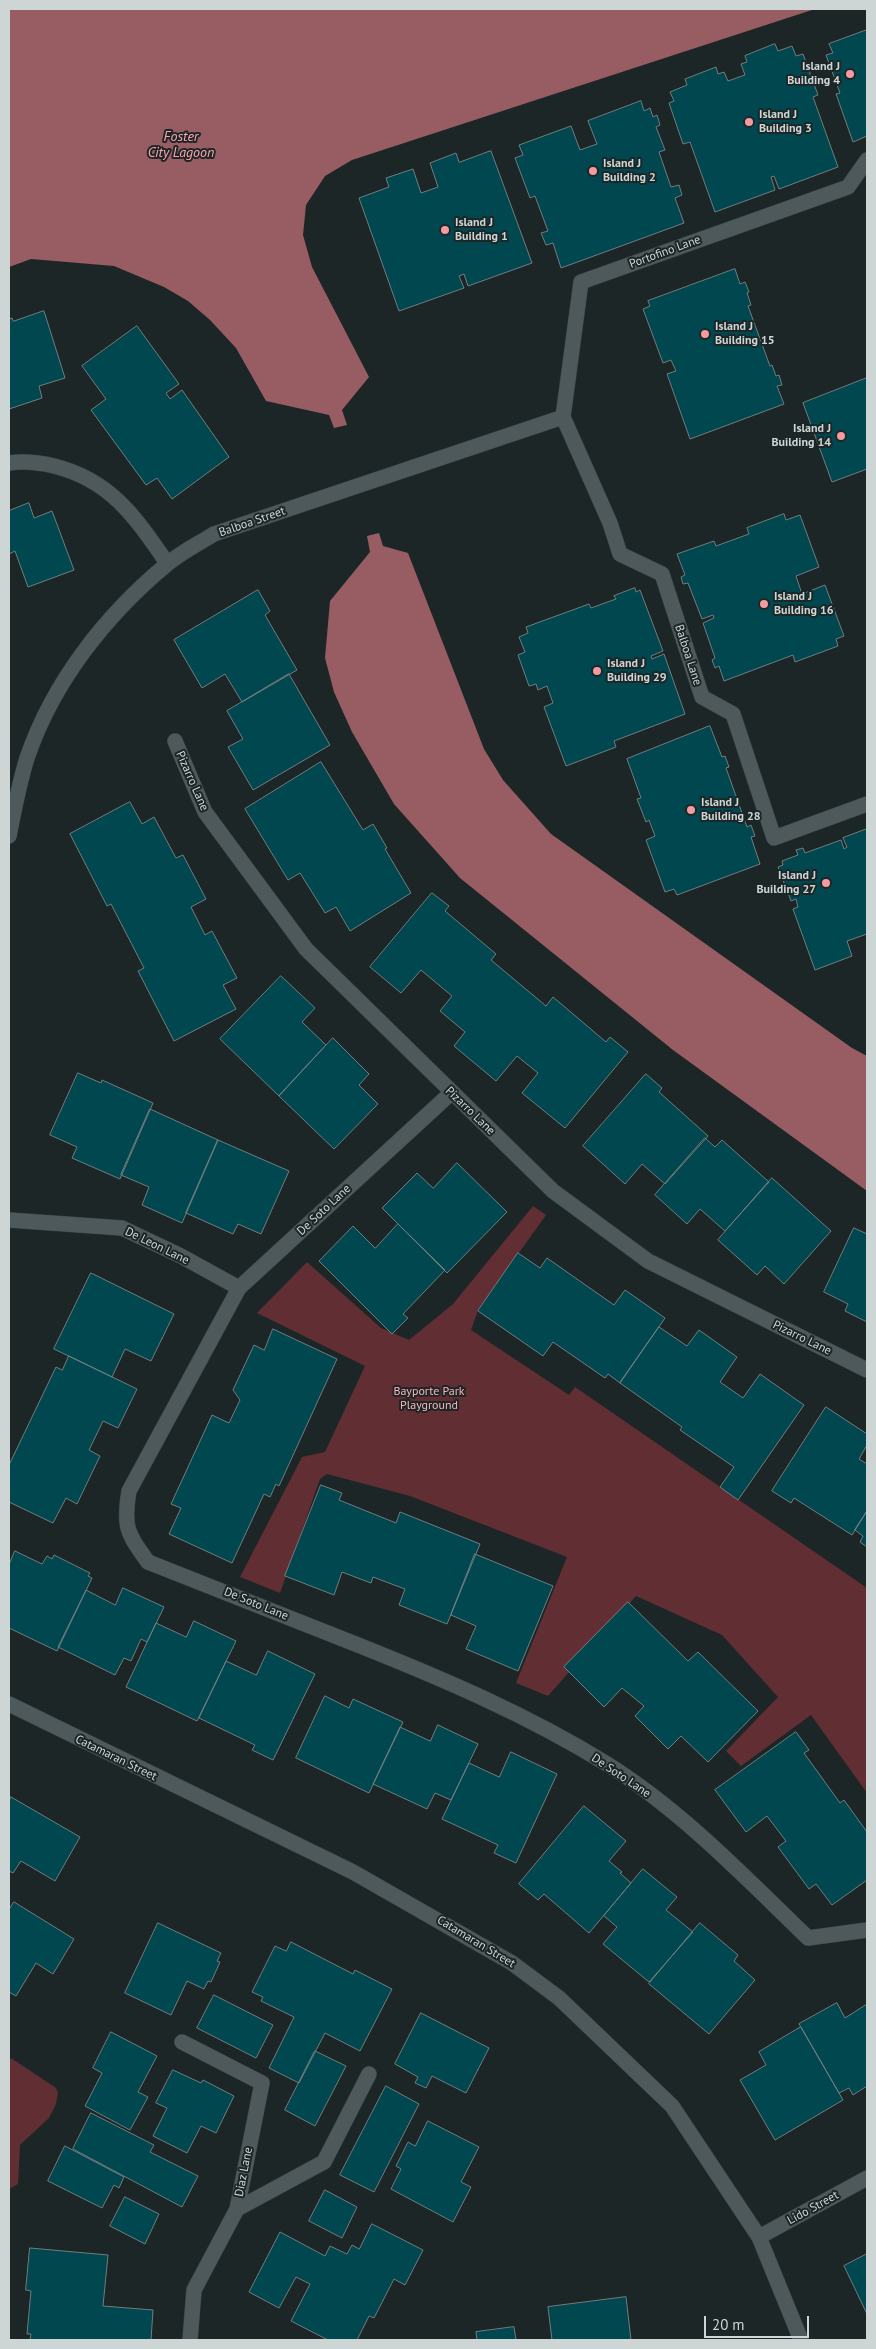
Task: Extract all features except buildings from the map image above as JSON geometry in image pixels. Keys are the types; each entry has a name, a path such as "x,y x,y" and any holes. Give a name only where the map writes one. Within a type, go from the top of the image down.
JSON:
{"street":[{"name":"Portofino Lane","path":"562,418 581,282 848,187 867,160"},
{"name":"Balboa Street","path":"9,836 28,757 52,702 78,657 118,609 167,563 214,534 562,418"},
{"name":"Balboa Lane","path":"562,418 610,523 620,554 662,574 702,697 733,714 774,838 867,804"},
{"path":"9,463 44,464 76,471 99,484 132,512 167,563"},
{"name":"Pizarro Lane","path":"175,742 205,812 306,948 451,1093 553,1191 648,1261 867,1370"},
{"name":"De Soto Lane","path":"451,1093 239,1288 129,1491 125,1517 131,1538 148,1562 453,1683 522,1715 608,1765 665,1806 741,1874 808,1938 867,1930"},
{"name":"De Leon Lane","path":"9,1220 122,1228 181,1256 239,1288"},
{"name":"Catamaran Street","path":"9,1704 353,1872 512,1963 559,1998 672,2106 759,2237 801,2340"},
{"name":"Diaz Lane","path":"182,2042 262,2084 237,2209 194,2290 190,2340"},
{"path":"237,2209 324,2162 369,2074"},
{"name":"Lido Street","path":"759,2237 867,2178"}],"green space":[{"name":"Bayporte Park Playground","path":"533,1206 546,1215 478,1310 471,1330 569,1395 575,1387 867,1588 867,1793 811,1715 741,1766 726,1751 778,1697 722,1635 636,1596 548,1696 516,1683 567,1557 410,1496 327,1474 320,1479 280,1593 240,1577 302,1457 325,1452 365,1366 257,1313 307,1262 381,1328 409,1340 453,1304"},
{"path":"11,2058 56,2088 58,2093 56,2104 49,2118 20,2145 18,2184 9,2189 9,2061"}],"water":[{"name":"Foster City Lagoon","path":"9,9 815,9 352,160 325,176 306,205 303,235 312,267 369,377 342,410 347,425 334,428 329,415 266,401 236,348 210,320 188,301 164,287 114,266 31,259 9,267"},
{"path":"379,533 383,546 408,553 484,749 503,780 551,834 852,1048 867,1056 867,1191 673,1050 460,878 394,804 352,732 334,692 325,658 330,601 370,552 367,536"}],"place":[{"name":"Island J Building 4","path":"850,74"},
{"name":"Island J Building 3","path":"749,122"},
{"name":"Island J Building 2","path":"593,171"},
{"name":"Island J Building 1","path":"445,230"},
{"name":"Island J Building 15","path":"705,334"},
{"name":"Island J Building 14","path":"841,436"},
{"name":"Island J Building 16","path":"764,604"},
{"name":"Island J Building 29","path":"597,671"},
{"name":"Island J Building 28","path":"691,810"},
{"name":"Island J Building 27","path":"826,883"}]}
